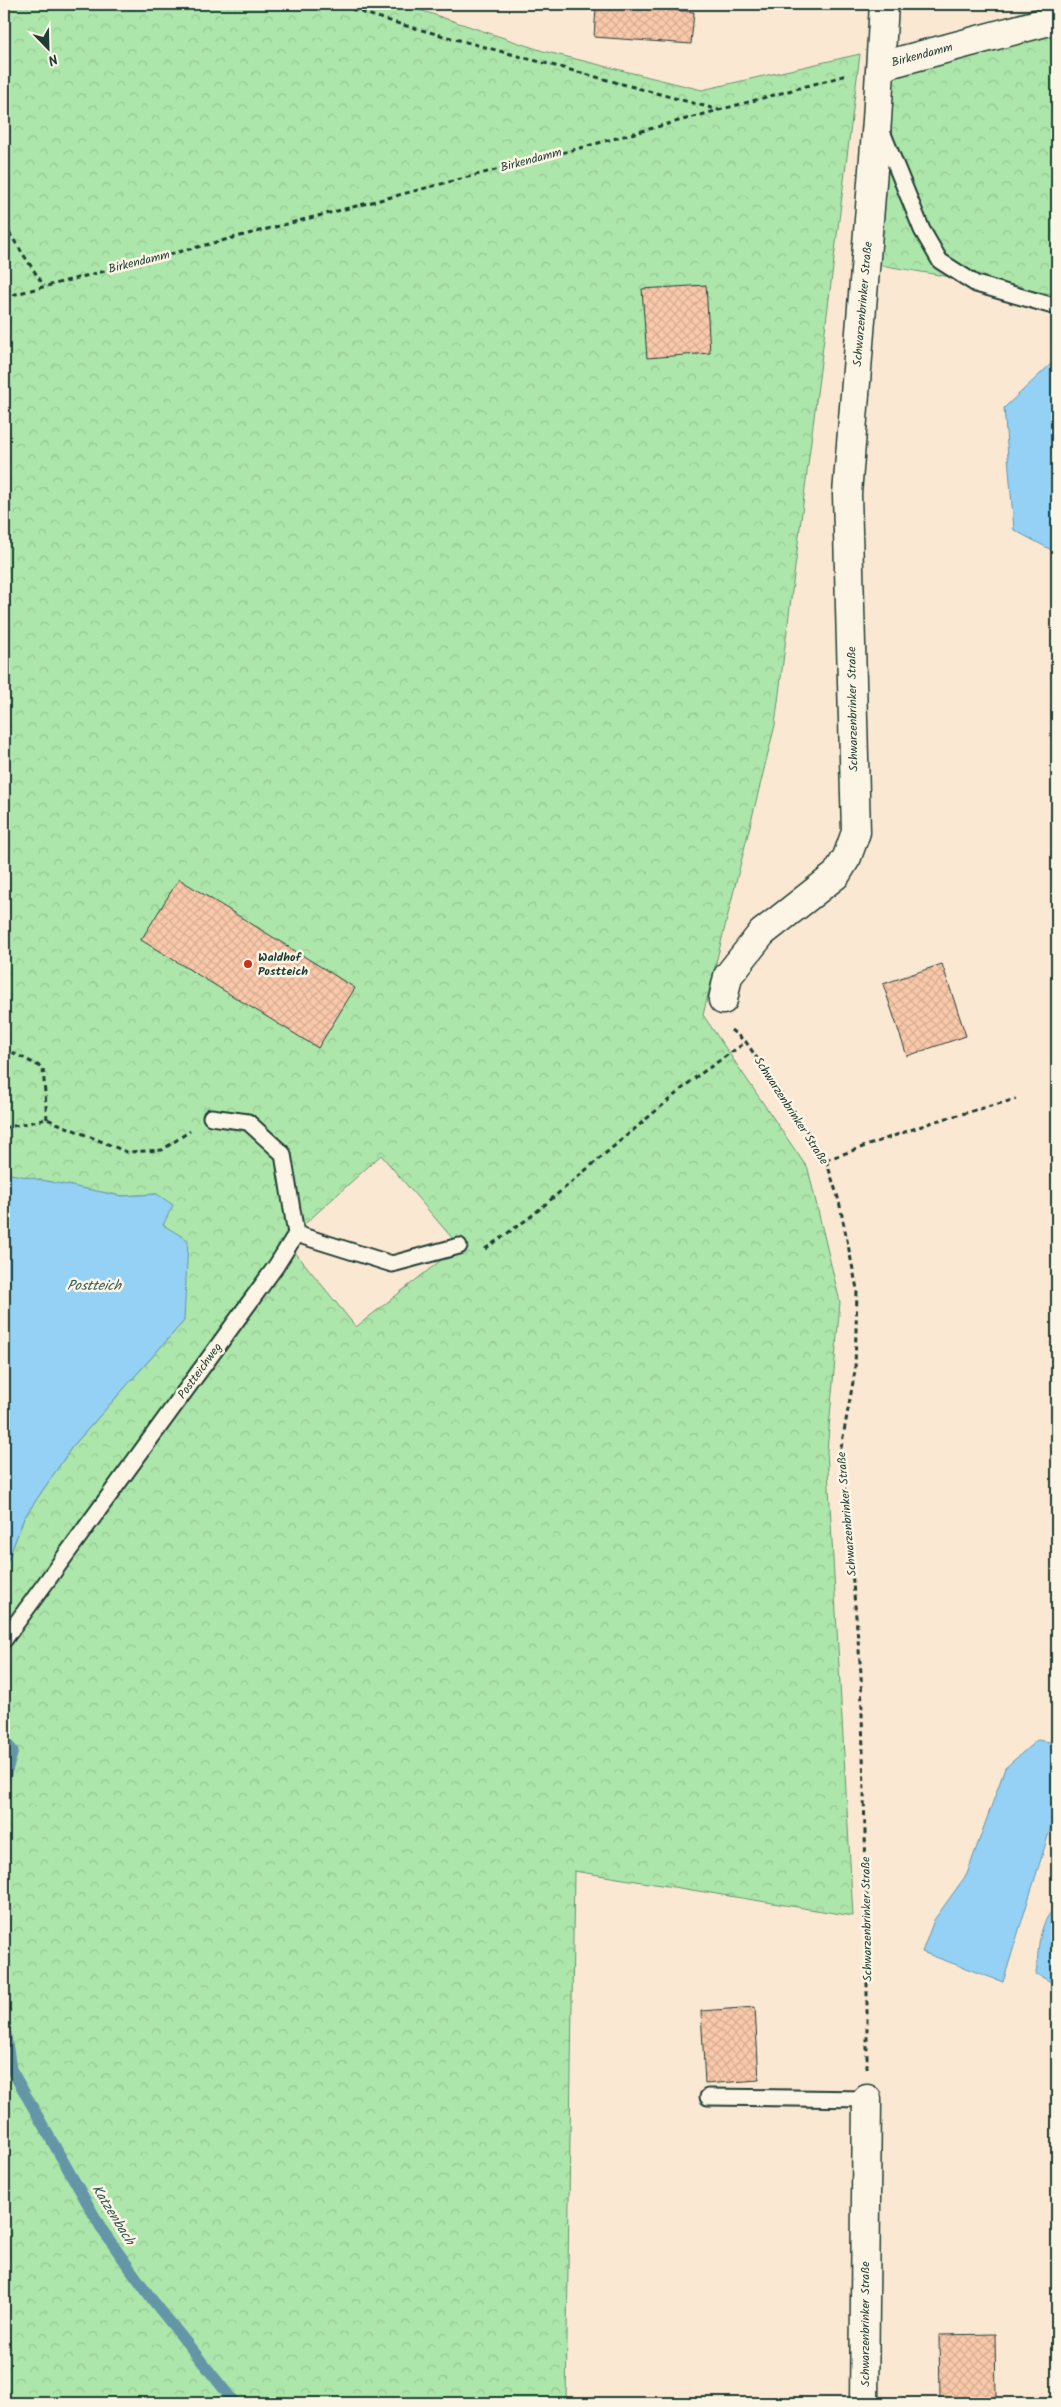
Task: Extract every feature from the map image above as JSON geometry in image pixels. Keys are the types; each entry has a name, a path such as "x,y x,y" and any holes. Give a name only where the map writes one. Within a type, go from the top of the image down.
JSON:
{"street":[{"name":"Schwarzenbrinker Straße","path":"724,1000 728,976 762,933 836,875 847,858 856,832 847,494 877,120 884,4"},
{"name":"Birkendamm","path":"881,66 1057,19"},
{"name":"Schwarzenbrinker Straße","path":"864,2403 867,2099"}],"lane":[{"name":"Schwarzenbrinker Straße","path":"877,120 922,230 940,261 976,284 1057,307"},
{"path":"211,1117 248,1122 283,1154 296,1234 392,1264 459,1246"},
{"name":"Postteichweg","path":"4,1640 276,1266 296,1234"},
{"path":"708,2097 867,2099"}],"path":[{"path":"335,4 402,25 719,110"},
{"name":"Birkendamm","path":"4,297 881,66"},
{"path":"4,225 44,286"},
{"name":"Schwarzenbrinker Straße","path":"724,1000 722,1023 746,1042 826,1160 839,1202 857,1289 855,1371 841,1448 861,1673 868,1914 867,2099"},
{"path":"459,1246 485,1249 529,1218 696,1076 746,1042"},
{"path":"4,1048 43,1068 47,1119"},
{"path":"826,1160 936,1121 1016,1099"},
{"path":"4,1128 47,1119 128,1152 162,1150 211,1117"}],"green space":[{"path":"4,4 402,4 543,51 702,90 860,54 775,725 703,1015 808,1169 840,1302 827,1451 853,1916 574,1871 566,2403 4,2403 4,1570 24,1518 72,1447 184,1321 157,1194 122,1196 4,1174","holes":["381,1155 459,1246 356,1327 286,1241"]},
{"path":"1046,4 1057,4 1057,295 880,265 889,57"}],"water":[{"path":"1054,361 1057,361 1057,553 1014,530 1004,408"},
{"name":"Postteich","path":"4,1174 122,1196 157,1194 173,1205 163,1225 188,1240 184,1321 72,1447 24,1518 4,1570"},
{"path":"1037,1740 1057,1743 1057,1807 1003,1982 922,1952 934,1920 967,1874 1005,1768"},
{"path":"1057,1906 1057,1985 1036,1974 1042,1928 1050,1913"}],"building":[{"path":"643,4 661,4 661,9 694,12 691,44 594,37 596,7 642,9"},
{"path":"706,285 710,353 647,358 642,289"},
{"name":"Waldhof Postteich","path":"179,879 355,988 318,1048 141,940"},
{"path":"942,964 966,1036 907,1056 883,984"},
{"path":"755,2007 759,2080 705,2084 701,2011"},
{"path":"995,2334 996,2399 940,2400 939,2335"}],"waterway":[{"name":"Katzenbach","path":"4,1740 13,1751 4,1780"},
{"name":"Katzenbach","path":"4,2022 11,2069 103,2231 154,2302 235,2403"}],"place":[{"name":"Waldhof Postteich","path":"248,964"}]}
